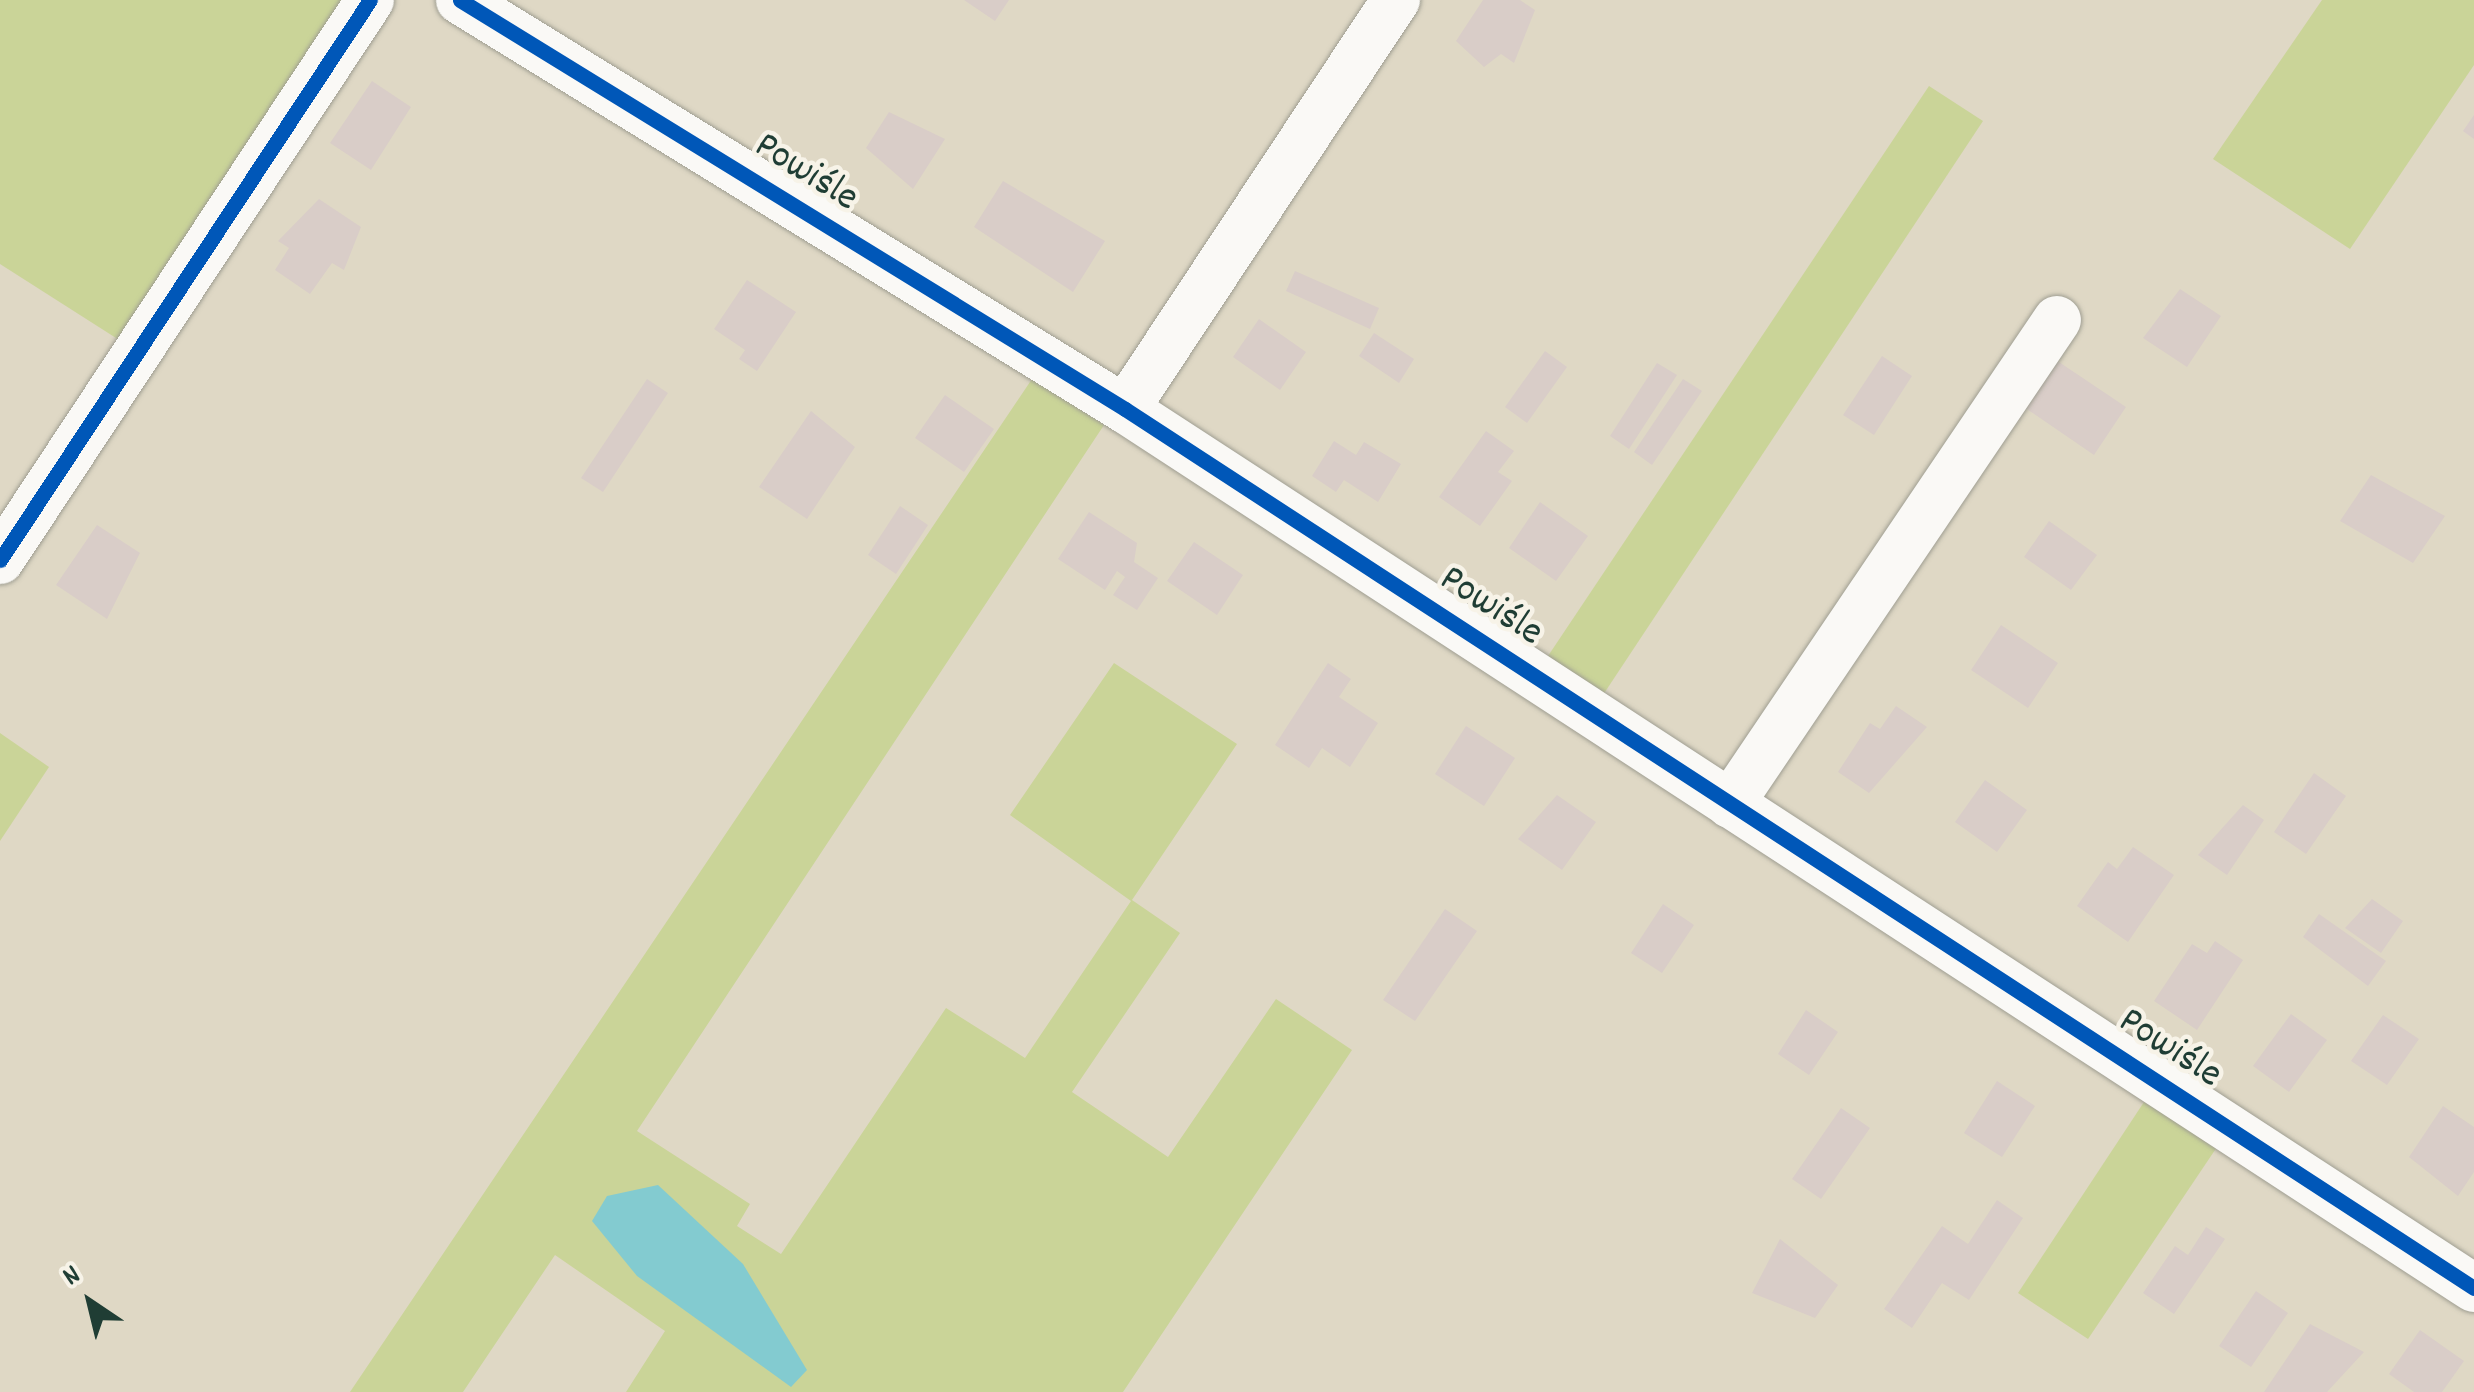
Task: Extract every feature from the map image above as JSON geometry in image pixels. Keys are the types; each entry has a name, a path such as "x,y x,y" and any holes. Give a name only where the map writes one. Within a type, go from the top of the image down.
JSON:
{"street":[{"path":"0,560 370,0"},
{"name":"Powiśle","path":"460,0 1125,409 2474,1288"},
{"path":"1125,409 1396,0"},
{"path":"1730,804 2057,320"}],"green space":[{"path":"0,0 348,0 127,345 0,264"},
{"path":"2322,0 2474,0 2474,65 2350,249 2213,159"},
{"path":"1929,86 1983,121 1601,698 1544,662"},
{"path":"1032,379 1104,425 637,1131 750,1204 737,1226 781,1254 946,1008 1025,1058 1131,901 1010,815 1114,663 1237,744 1132,900 1180,933 1072,1092 1168,1157 1276,999 1352,1050 1123,1392 626,1392 665,1331 555,1255 463,1392 350,1392"},
{"path":"0,733 49,767 0,841"},
{"path":"2144,1102 2217,1147 2088,1339 2018,1293"}],"water":[{"path":"658,1185 743,1264 807,1370 791,1387 637,1276 592,1221 607,1196"}],"building":[{"path":"964,0 1009,0 995,21"},
{"path":"1483,0 1520,0 1535,10 1514,63 1501,54 1484,67 1456,41"},
{"path":"372,81 411,107 371,170 330,143"},
{"path":"889,112 945,139 913,189 866,148"},
{"path":"2474,115 2474,139 2463,131"},
{"path":"1003,181 1105,241 1073,292 974,227"},
{"path":"319,199 361,227 344,270 332,263 310,294 275,270 289,248 278,241"},
{"path":"1295,271 1379,308 1370,329 1286,291"},
{"path":"747,280 796,312 757,371 739,359 745,350 714,329"},
{"path":"2180,289 2221,316 2187,367 2143,338"},
{"path":"1259,319 1306,352 1280,390 1233,357"},
{"path":"1374,333 1414,359 1399,383 1359,356"},
{"path":"1545,351 1567,367 1527,423 1505,407"},
{"path":"1882,356 1912,376 1874,435 1843,415"},
{"path":"2053,358 2126,407 2094,455 2021,405"},
{"path":"1657,363 1677,375 1629,449 1610,436"},
{"path":"647,379 668,393 603,492 581,478"},
{"path":"1683,379 1702,391 1652,465 1634,452"},
{"path":"945,395 994,429 964,472 915,438"},
{"path":"811,411 855,447 807,519 759,487"},
{"path":"1486,431 1514,451 1498,472 1512,481 1480,526 1439,497"},
{"path":"1334,441 1356,455 1364,442 1401,464 1378,502 1344,480 1336,492 1312,476"},
{"path":"2371,475 2445,516 2413,563 2340,521"},
{"path":"1540,502 1588,536 1556,581 1509,548"},
{"path":"900,506 928,525 896,574 868,555"},
{"path":"1089,512 1137,543 1134,562 1158,578 1137,610 1113,595 1125,577 1117,571 1105,590 1058,559"},
{"path":"2049,521 2097,555 2071,590 2024,557"},
{"path":"97,525 140,553 107,619 56,585"},
{"path":"1194,542 1243,575 1217,615 1167,581"},
{"path":"2001,625 2058,663 2028,708 1971,670"},
{"path":"1328,663 1351,679 1339,697 1378,723 1350,767 1322,748 1309,768 1275,745"},
{"path":"1896,706 1927,727 1869,793 1838,772 1870,723 1880,729"},
{"path":"1466,726 1515,758 1484,806 1435,774"},
{"path":"2314,773 2346,796 2306,854 2274,832"},
{"path":"1985,780 2027,810 1997,852 1955,822"},
{"path":"1557,795 1596,822 1562,870 1518,839"},
{"path":"2243,805 2264,820 2227,875 2198,855"},
{"path":"2133,847 2174,875 2128,942 2077,906 2108,862 2117,869"},
{"path":"2372,899 2403,921 2381,953 2345,928"},
{"path":"1663,904 1694,925 1662,973 1631,953"},
{"path":"1445,909 1477,931 1415,1021 1383,1000"},
{"path":"2319,914 2386,961 2368,986 2303,937"},
{"path":"2215,941 2243,960 2197,1030 2154,1001 2192,944 2207,953"},
{"path":"1806,1010 1838,1032 1809,1075 1778,1054"},
{"path":"2291,1014 2327,1040 2289,1092 2253,1066"},
{"path":"2383,1015 2419,1039 2387,1085 2351,1061"},
{"path":"1997,1081 2035,1106 2002,1157 1964,1133"},
{"path":"2443,1106 2474,1127 2474,1172 2458,1196 2409,1157"},
{"path":"1841,1108 1870,1128 1821,1199 1792,1179"},
{"path":"1997,1200 2023,1218 1969,1300 1942,1283 1912,1328 1884,1309 1942,1226 1968,1244"},
{"path":"2206,1227 2225,1239 2174,1314 2143,1293 2175,1246 2188,1255"},
{"path":"1780,1239 1838,1285 1815,1318 1752,1293"},
{"path":"2256,1291 2288,1313 2251,1367 2219,1346"},
{"path":"2310,1324 2364,1352 2327,1392 2264,1392"},
{"path":"2420,1330 2464,1361 2442,1392 2414,1392 2389,1374"}],"cycle path":[{"path":"0,560 370,0"},
{"path":"460,0 1125,409 2474,1288"}]}
